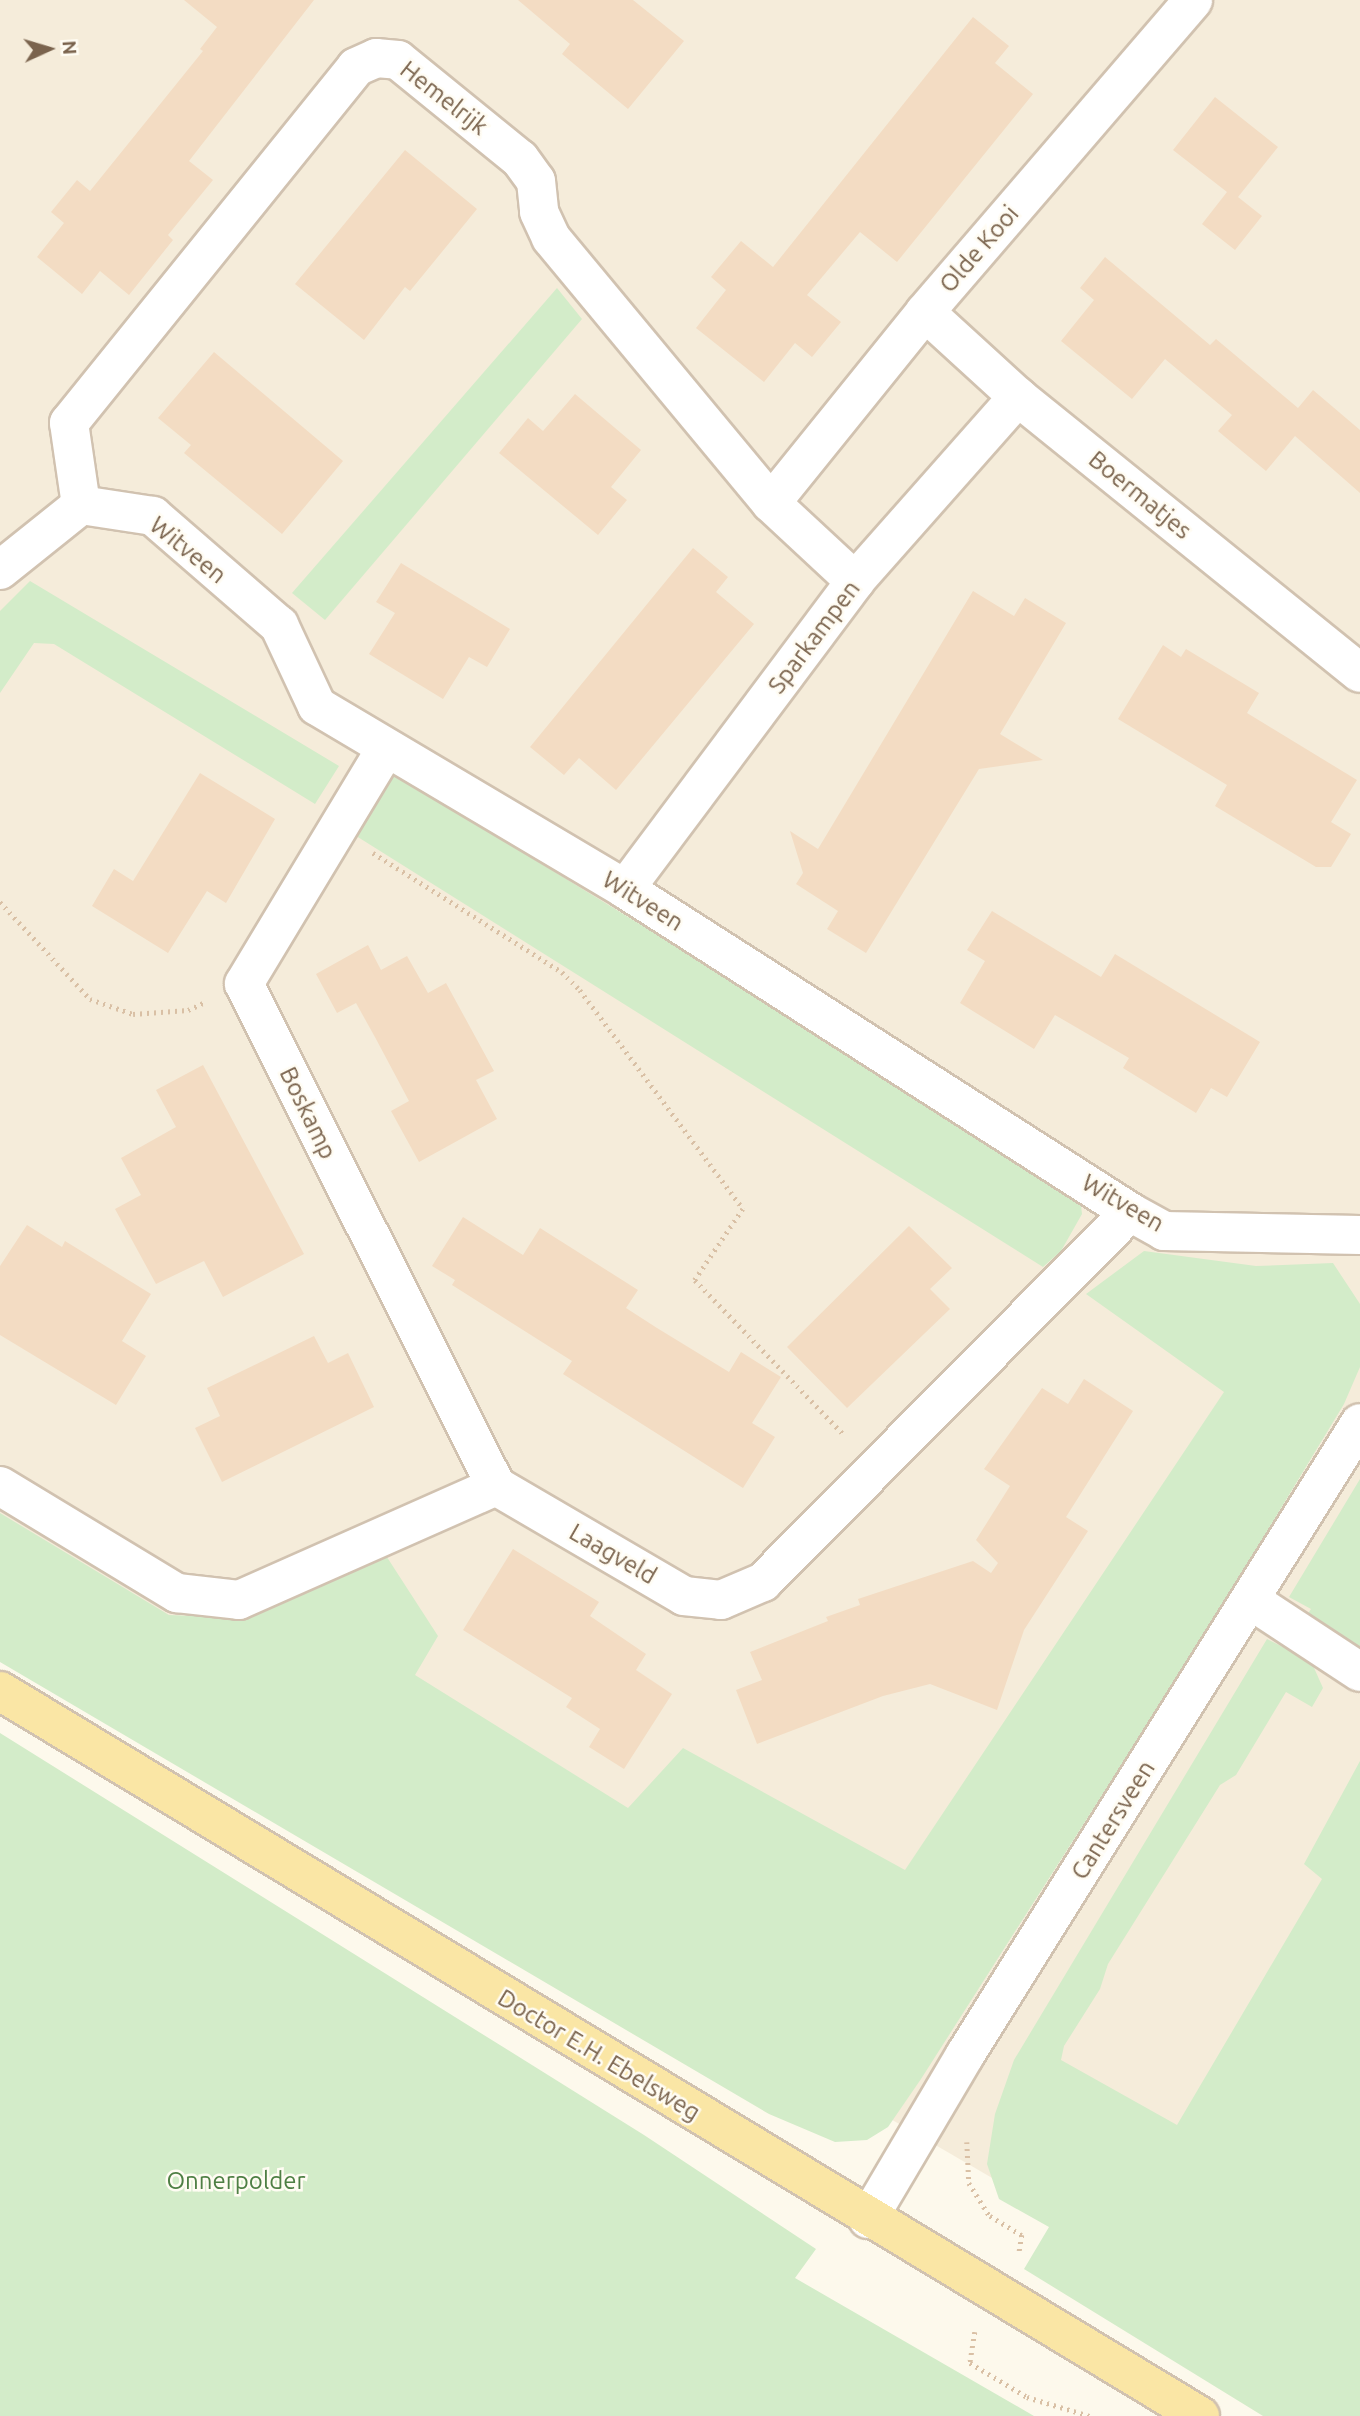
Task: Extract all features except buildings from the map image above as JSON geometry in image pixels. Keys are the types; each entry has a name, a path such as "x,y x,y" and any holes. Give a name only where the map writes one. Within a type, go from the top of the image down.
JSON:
{"main road":[{"name":"Doctor E.H. Ebelsweg","path":"0,1690 868,2219 1200,2416"}],"street":[{"name":"Olde Kooi","path":"771,503 925,312 1193,0"},
{"name":"Hemelrijk","path":"81,505 69,423 356,67 376,58 398,60 520,159 536,181 539,212 551,238 771,503 855,581"},
{"name":"Boermatjes","path":"925,312 1018,397 1360,673"},
{"name":"Sparkampen","path":"625,889 855,581 1018,397"},
{"path":"0,570 81,505"},
{"name":"Witveen","path":"81,505 153,516 279,625 317,706 386,750 625,889 1129,1212 1164,1231 1360,1235"},
{"path":"244,984 386,750"},
{"name":"Boskamp","path":"244,984 496,1486"},
{"name":"Laagveld","path":"496,1486 684,1595 721,1601 763,1583 1129,1212"},
{"name":"Cantersveen","path":"868,2219 965,2055 1252,1601 1360,1423"},
{"path":"0,1486 177,1593 239,1600 496,1486"},
{"path":"1252,1601 1360,1672"}],"path":[{"path":"337,830 562,972 580,990 743,1209 695,1280 876,1468"},
{"path":"0,902 90,999 133,1014 188,1010 244,984"}],"shaded area":[{"path":"0,0 1360,0 1360,2392 0,1601"}],"green space":[{"path":"557,288 582,319 325,620 292,593"},
{"path":"30,581 339,766 315,804 54,644 34,643 0,693 0,611"},
{"path":"392,772 1022,1159 1079,1189 1082,1214 1061,1251 1043,1267 353,834"},
{"path":"1144,1251 1256,1266 1333,1263 1360,1304 1360,1367 1344,1404 1206,1632 921,2079 888,2127 867,2140 835,2142 769,2114 0,1662 0,1513 169,1615 243,1618 383,1551 438,1636 415,1675 628,1808 683,1748 905,1870 1224,1392 1086,1294"},
{"path":"1360,1479 1360,1653 1303,1621 1311,1609 1289,1597"},
{"path":"1267,1639 1311,1661 1323,1688 1312,1707 1286,1692 1236,1775 1220,1785 1108,1964 1100,1989 1064,2046 1061,2060 1177,2125 1322,1879 1304,1864 1360,1761 1360,2416 1263,2416 1024,2269 1049,2227 999,2199 987,2164 995,2114 1014,2060"},
{"name":"Onnerpolder","path":"0,1733 644,2135 816,2249 795,2278 1034,2416 0,2416"}]}
